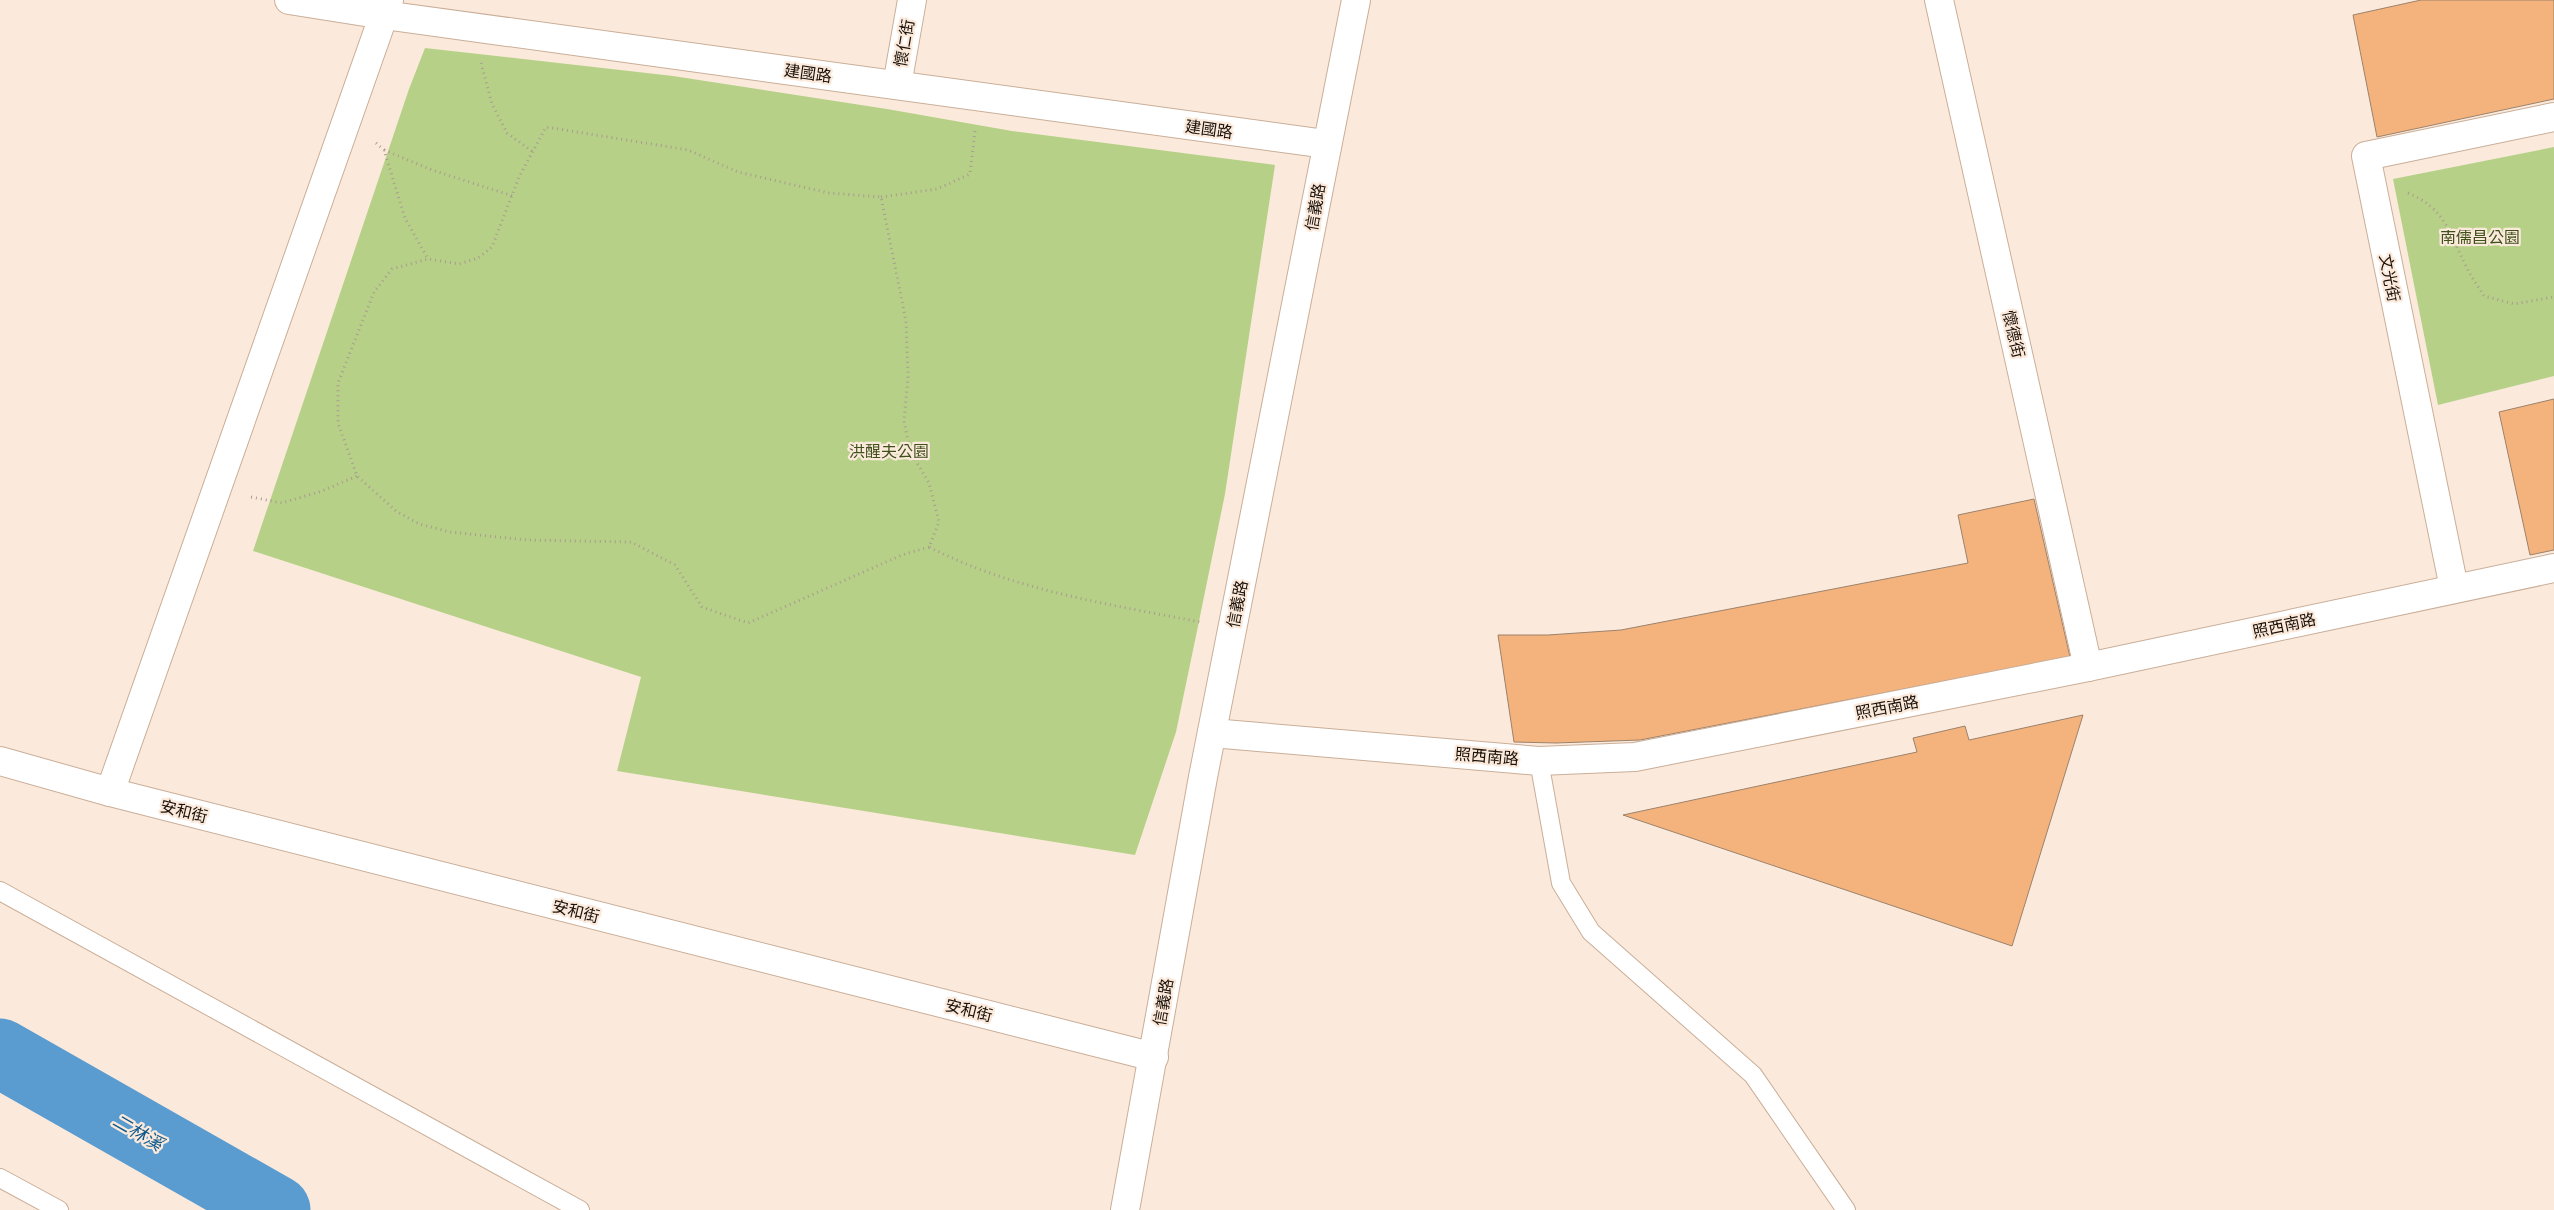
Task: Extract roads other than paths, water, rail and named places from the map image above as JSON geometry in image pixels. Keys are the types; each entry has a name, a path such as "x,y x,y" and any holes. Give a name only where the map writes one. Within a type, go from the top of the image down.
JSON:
{"street":[{"name":"建國路","path":"290,0 387,8 478,27 1326,144"},
{"name":"懷仁街","path":"897,85 912,0"},
{"name":"信義路","path":"1125,1210 1232,628 1326,144 1356,0"},
{"name":"懷德街","path":"1939,0 2088,667"},
{"path":"110,792 387,8"},
{"name":"文光街","path":"2454,588 2366,156 2554,117"},
{"name":"照西南路","path":"1212,733 1539,760 1635,757 2088,667 2554,568"},
{"name":"安和街","path":"0,761 110,792 1154,1057"}],"lane":[{"path":"1539,760 1561,883 1591,932 1753,1076 1846,1210"},
{"path":"0,892 580,1210"},
{"path":"0,1178 59,1210"}],"waterway":[{"name":"二林溪","path":"0,1053 276,1210"}],"park label":[{"name":"南儒昌公園","path":"2480,237"},
{"name":"洪醒夫公園","path":"889,451"}]}
